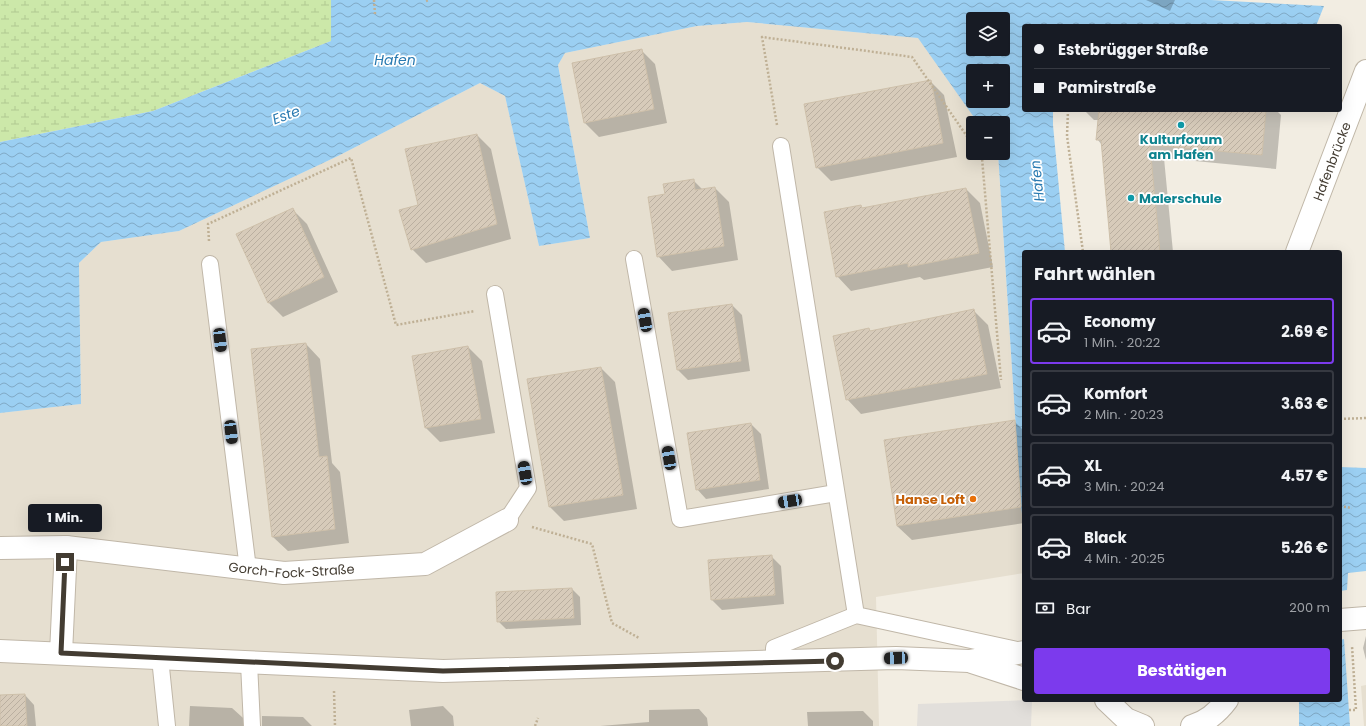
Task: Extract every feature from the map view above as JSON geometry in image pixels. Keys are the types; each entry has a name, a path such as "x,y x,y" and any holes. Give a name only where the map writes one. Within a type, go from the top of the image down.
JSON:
{"street":[{"name":"Hafenbrücke","path":"1298,250 1366,71"},
{"name":"Gorch-Fock-Straße","path":"0,548 66,547 284,573 425,564 507,520"},
{"path":"61,653 66,547"},
{"path":"0,651 443,671 774,663 896,658 969,662 1022,652"},
{"path":"969,662 1022,678"},
{"path":"1108,702 1132,724"},
{"path":"1192,726 1200,724 1220,710 1226,702"}],"lane":[{"path":"781,146 856,615"},
{"path":"634,259 680,519 836,493"},
{"path":"210,264 248,569"},
{"path":"496,301 528,488 507,520"},
{"path":"774,663 774,648 856,615 1022,652"},
{"path":"160,658 167,726"},
{"path":"249,663 252,726"}],"path":[{"path":"374,0 375,14"},
{"path":"781,146 762,37 912,57 966,136"},
{"path":"1068,112 1067,136 1083,250"},
{"path":"210,264 208,224 352,158 396,325 496,301"},
{"path":"982,160 1001,380"},
{"path":"1342,419 1366,418"},
{"path":"1342,506 1352,508"},
{"path":"507,520 592,544 612,623 640,639"},
{"path":"1349,710 1356,710 1352,619"},
{"path":"333,667 335,726"},
{"path":"535,726 538,718"}],"shaded area":[{"path":"747,22 919,38 966,106 966,108 973,116 966,116 966,160 998,160 1022,514 1022,573 876,597 879,726 0,726 0,413 81,404 79,263 101,242 179,231 338,156 480,83 505,96 539,246 590,238 558,65 565,53 697,26"},
{"path":"1366,685 1366,726 1364,726 1361,686"},
{"path":"1022,700 1022,702 1032,702 1031,726 917,726 918,704"}],"green space":[{"path":"0,0 331,0 331,41 153,111 0,142"}],"water":[{"path":"331,0 1211,0 1324,6 1317,24 1022,24 1022,112 1053,112 1065,250 1022,250 1022,514 998,160 1010,160 1010,116 973,116 967,108 1010,108 1010,64 966,64 966,106 918,38 747,22 697,26 565,53 558,65 590,238 539,246 505,96 480,83 338,156 179,231 101,242 79,263 81,404 0,413 0,142 153,111 331,41"},
{"path":"1342,467 1366,468 1366,571 1348,573 1347,590 1342,591"},
{"path":"1344,639 1350,726 1299,726 1299,702 1342,702 1342,640"}],"building":[{"path":"642,49 654,109 584,123 572,63"},
{"path":"931,80 943,143 816,168 804,104"},
{"path":"1099,112 1266,112 1262,155 1150,145 1160,250 1111,250 1101,140 1096,140"},
{"path":"477,134 497,224 411,250 399,210 418,205 405,149"},
{"path":"694,179 695,190 715,187 724,246 657,257 648,197 665,194 663,184"},
{"path":"966,188 979,253 908,267 908,263 836,277 824,212 861,205 862,208"},
{"path":"293,208 324,277 268,303 236,234"},
{"path":"732,304 741,361 677,370 668,313"},
{"path":"974,309 987,374 846,400 833,336 869,328 870,331"},
{"path":"306,343 319,457 327,456 335,529 272,537 251,349"},
{"path":"468,346 481,419 425,428 412,356"},
{"path":"601,367 623,495 549,507 527,379"},
{"path":"1015,420 1021,507 897,526 884,440"},
{"path":"751,423 760,480 696,490 687,433"},
{"path":"772,555 775,595 711,600 708,560"},
{"path":"572,588 574,618 497,622 496,592"},
{"path":"25,694 27,726 0,726 0,695"}],"place":[{"name":"Kulturforum am Hafen","path":"1181,125"},
{"name":"Malerschule","path":"1131,198"},
{"name":"Hanse Loft","path":"973,499"}],"route":[{"path":"65,562 61,653 443,671 835,661"}],"water label":[{"name":"Hafen","path":"395,60"},
{"name":"Este","path":"286,115"},
{"name":"Hafen","path":"1037,181"}]}
